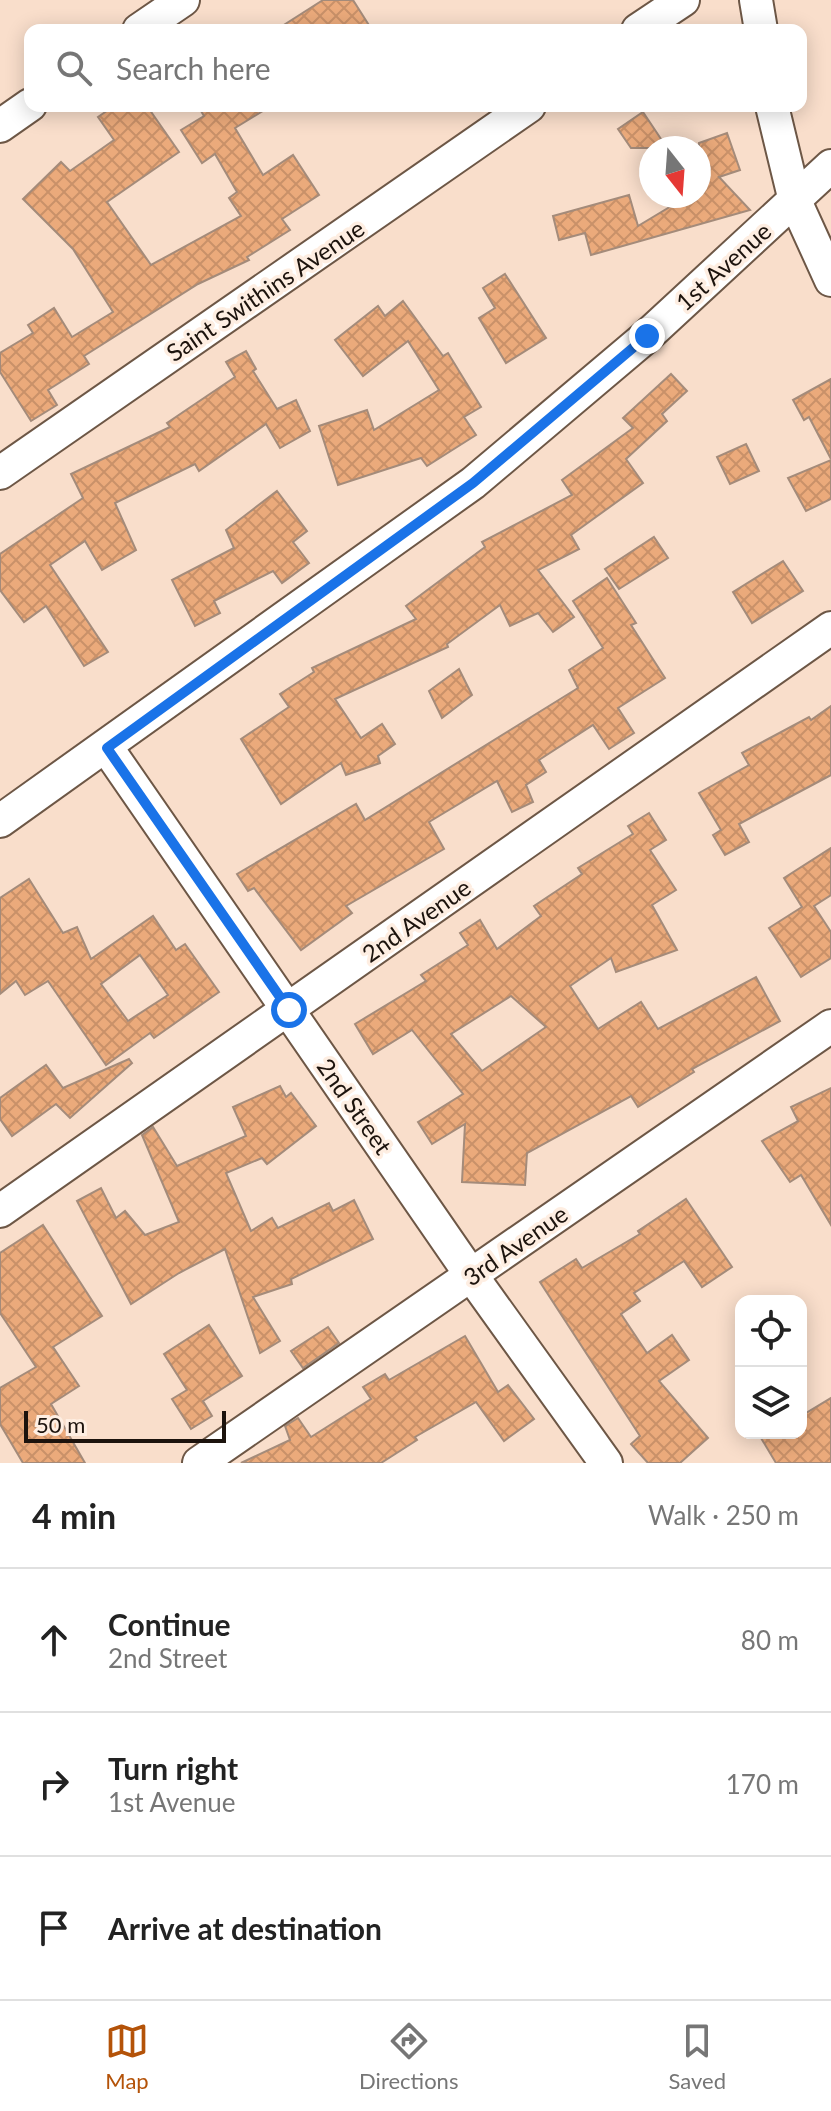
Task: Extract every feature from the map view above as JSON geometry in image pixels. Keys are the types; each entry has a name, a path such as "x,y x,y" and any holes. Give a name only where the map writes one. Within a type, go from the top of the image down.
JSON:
{"street":[{"path":"148,24 183,0"},
{"path":"647,24 683,0"},
{"path":"756,0 760,24"},
{"path":"0,126 24,109"},
{"name":"Saint Swithins Avenue","path":"0,473 520,112"},
{"path":"773,112 795,201 831,280"},
{"name":"1st Avenue","path":"0,821 107,748 516,449 831,166"},
{"name":"2nd Avenue","path":"0,1211 831,628"},
{"name":"2nd Street","path":"107,748 471,1275 606,1463"},
{"name":"3rd Avenue","path":"199,1463 831,1026"}],"building":[{"path":"323,0 353,0 368,24 285,24"},
{"path":"105,112 151,112 179,152 107,202 151,265 241,216 229,198 237,192 215,154 202,163 181,130 204,116 202,112 261,112 235,128 263,175 293,155 319,195 282,219 290,230 247,257 249,260 198,284 84,356 89,364 48,390 57,405 31,421 0,372 0,353 33,333 28,325 54,308 72,337 113,312 73,249 23,199 61,162 70,171 114,140 98,117"},
{"path":"643,112 659,136 639,136 639,148 631,148 618,129"},
{"path":"727,133 740,170 719,177 750,210 591,255 585,233 559,240 553,216 629,195 638,226 668,208 711,208 711,139"},
{"path":"505,274 546,338 506,363 479,318 495,308 483,288"},
{"path":"403,301 443,356 448,353 481,407 464,417 476,435 427,466 421,458 338,485 319,426 367,410 374,430 439,390 408,341 363,376 335,340 378,306 385,316"},
{"path":"246,351 256,369 253,371 277,409 296,400 310,431 280,448 266,424 199,471 195,464 115,503 136,550 102,570 85,541 50,565 108,652 84,666 46,606 24,622 0,590 0,554 83,498 71,474 170,427 167,423 235,377 226,362"},
{"path":"671,374 687,391 662,414 667,421 626,459 643,483 571,535 579,549 538,570 574,617 553,632 538,613 510,626 500,605 447,644 448,647 335,699 361,738 382,724 395,744 378,756 380,763 346,775 341,763 281,804 241,739 289,707 280,694 314,672 312,668 416,619 406,606 485,547 482,542 572,495 562,480 633,428 623,418"},
{"path":"831,379 831,459 809,417 804,420 793,400"},
{"path":"746,444 759,471 730,484 717,457"},
{"path":"831,460 831,499 806,511 788,478"},
{"path":"277,491 307,531 293,542 309,563 282,583 273,571 214,601 220,613 195,626 172,580 234,548 226,530"},
{"path":"654,537 668,558 619,589 605,569"},
{"path":"783,561 803,591 752,623 733,592"},
{"path":"607,578 636,623 631,625 665,678 618,708 634,733 609,749 593,725 539,760 546,772 526,785 533,802 512,812 497,781 429,822 444,849 346,906 352,913 301,950 254,888 248,891 237,874 356,804 365,820 578,688 569,670 603,648 573,601"},
{"path":"459,669 472,695 442,718 429,691"},
{"path":"831,706 831,775 739,824 749,842 725,855 713,835 721,830 699,793 749,765 742,753 809,717 811,720"},
{"path":"649,813 666,840 650,850 676,890 652,905 677,950 616,972 611,958 570,986 598,1029 641,1002 658,1029 756,977 780,1021 692,1069 694,1072 638,1107 631,1096 527,1153 525,1185 462,1182 465,1124 432,1144 418,1122 463,1094 412,1030 373,1054 355,1024 426,981 421,975 468,945 460,933 480,920 497,949 541,916 534,906 582,874 578,868 633,834 628,826","holes":["511,996 546,1027 482,1071 451,1034"]},
{"path":"831,848 831,895 814,906 831,932 831,958 801,977 769,928 802,907 784,878"},
{"path":"29,879 63,933 77,927 91,959 153,916 176,950 185,944 219,992 154,1038 150,1033 106,1065 48,981 25,995 16,981 0,994 0,898","holes":["140,955 168,995 128,1021 101,984"]},
{"path":"129,1059 132,1063 70,1118 56,1104 12,1136 0,1119 0,1098 46,1065 63,1088"},
{"path":"280,1086 286,1097 291,1093 316,1126 267,1164 262,1158 226,1173 251,1231 272,1218 278,1228 329,1203 333,1211 354,1200 373,1239 291,1279 292,1284 253,1297 280,1341 260,1353 225,1249 179,1273 131,1304 77,1201 101,1188 116,1218 125,1211 145,1235 179,1222 142,1135 153,1127 177,1166 246,1136 233,1107"},
{"path":"831,1088 831,1225 801,1175 790,1182 762,1141 798,1121 791,1107"},
{"path":"686,1199 732,1267 702,1287 684,1261 634,1293 640,1301 621,1314 647,1353 672,1335 689,1360 659,1381 708,1438 680,1463 648,1463 631,1444 640,1436 540,1282 576,1259 582,1268 640,1234 638,1231"},
{"path":"43,1225 102,1316 53,1347 79,1386 51,1404 85,1463 23,1463 0,1424 0,1388 36,1367 0,1313 0,1253"},
{"path":"209,1325 242,1376 203,1401 212,1416 191,1429 172,1399 187,1390 164,1354"},
{"path":"328,1327 339,1343 303,1368 291,1351"},
{"path":"465,1336 498,1392 508,1385 534,1419 504,1441 476,1402 415,1437 417,1440 381,1463 241,1463 290,1440 285,1426 298,1418 311,1437 371,1399 363,1387 385,1374 389,1380"},
{"path":"831,1398 831,1463 776,1463 762,1439 807,1439 807,1412"}],"route":[{"path":"289,1010 107,748 473,483 647,336"}]}
